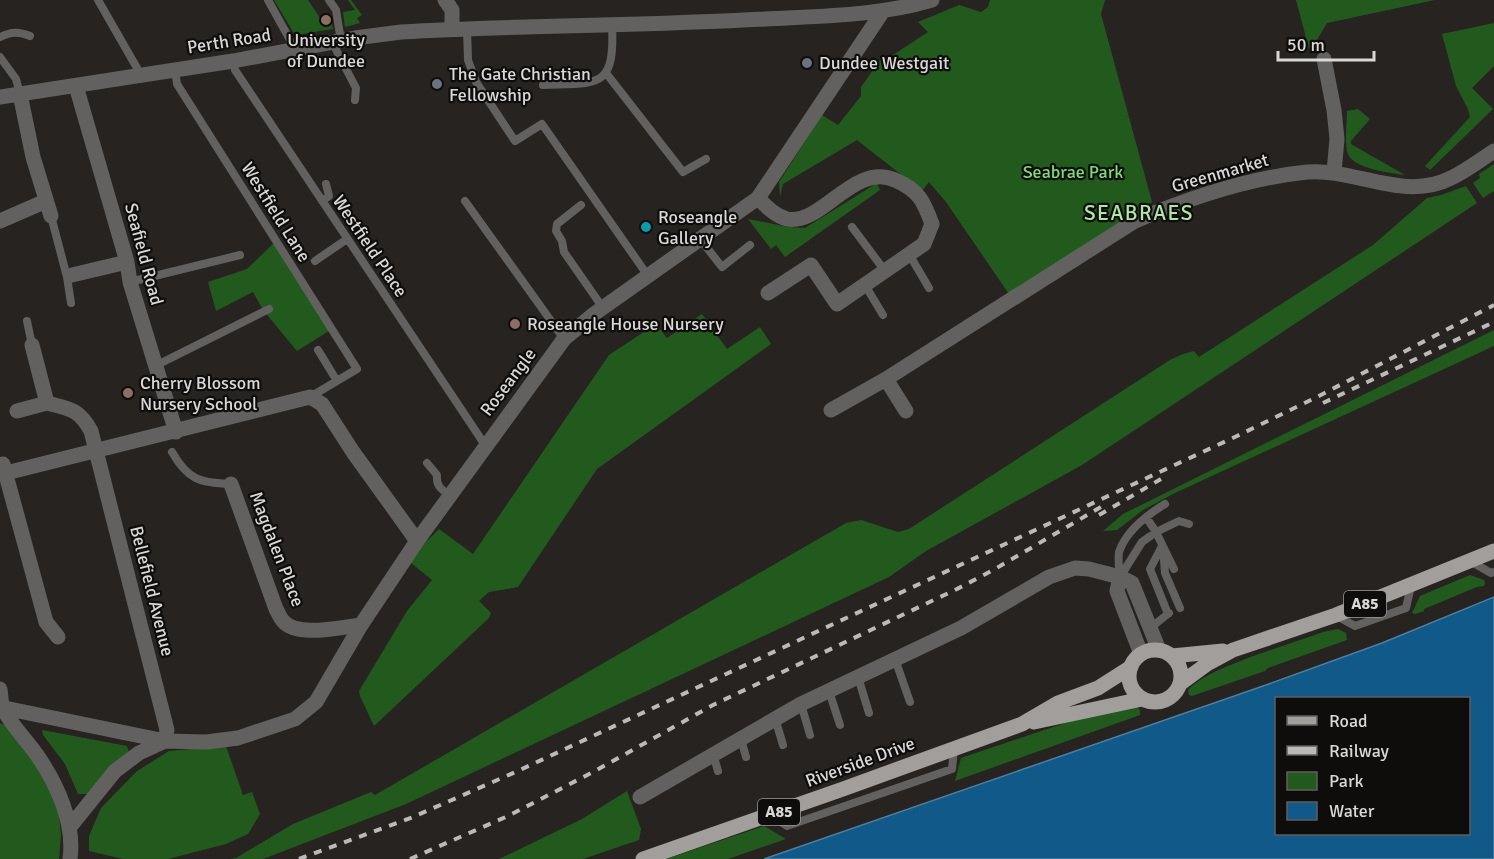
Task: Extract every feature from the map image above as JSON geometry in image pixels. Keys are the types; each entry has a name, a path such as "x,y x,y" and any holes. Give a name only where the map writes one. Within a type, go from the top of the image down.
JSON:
{"main road":[{"name":"Riverside Drive","path":"643,859 1022,724 1142,699 1152,702 1165,701 1174,694 1181,683 1233,650 1336,615 1494,551"},
{"name":"Riverside Drive","path":"1022,724 1058,703 1098,688 1131,667 1142,654 1233,650"},
{"path":"1165,653 1181,670 1181,683"},
{"path":"1131,667 1130,684 1142,699"}],"street":[{"path":"445,0 460,29"},
{"name":"Perth Road","path":"0,97 233,62 401,32 709,22 883,11 932,0"},
{"name":"Roseangle","path":"1,707 165,741 206,742 238,738 295,719 316,702 361,625 417,541 564,339 603,308 758,198 883,11"},
{"path":"1324,59 1337,139 1334,172"},
{"name":"Seafield Road","path":"76,86 130,282 176,432"},
{"path":"20,94 33,157 51,216"},
{"name":"Greenmarket","path":"831,410 886,379 1135,221 1215,191 1273,177 1308,172 1334,172 1399,187 1419,187 1450,179 1494,151"},
{"path":"758,198 772,212 789,219 809,215 860,181 888,177 908,186 923,201 932,224 924,244 837,304 811,265 768,293"},
{"path":"0,221 46,201"},
{"path":"72,275 126,262"},
{"path":"16,411 47,403 32,345"},
{"path":"886,379 906,411"},
{"path":"58,637 46,622 5,469 25,470 310,397 321,404 417,541"},
{"name":"Bellefield Avenue","path":"47,403 65,407 82,415 91,431 167,730 165,741"},
{"name":"Magdalen Place","path":"231,484 276,609 284,622 293,629 304,631 361,625"},
{"path":"640,796 801,704 961,628 1058,574 1075,568 1120,577 1132,583 1149,629 1165,653"},
{"path":"1120,577 1117,591 1142,654"},
{"path":"0,689 1,707 38,756 60,797 69,828 70,859"},
{"path":"69,828 115,771 139,753 165,741"}],"lane":[{"path":"98,0 137,68 139,76"},
{"path":"268,0 294,50"},
{"path":"329,0 336,10 337,42 356,88 355,100"},
{"path":"543,86 588,84 597,81 606,73 611,63 614,51 612,25"},
{"path":"460,29 476,82 515,141 542,124 648,276"},
{"path":"0,37 7,33 20,32 30,36"},
{"path":"0,57 16,79 20,94"},
{"name":"Westfield Place","path":"233,62 235,70 485,445"},
{"name":"Westfield Lane","path":"175,70 177,84 357,369 337,381"},
{"path":"606,73 683,172 706,159"},
{"path":"322,201 329,196 326,184"},
{"path":"465,201 564,339"},
{"path":"581,205 557,224 556,231 562,241 564,252 603,308"},
{"path":"51,216 67,277 71,303"},
{"path":"852,226 885,271"},
{"path":"315,261 347,239"},
{"path":"700,239 722,267 750,245"},
{"path":"909,254 929,288"},
{"path":"130,282 240,255"},
{"path":"865,285 883,315"},
{"path":"155,366 269,309"},
{"path":"27,321 32,345"},
{"path":"310,397 337,381 318,350"},
{"name":"Magdalen Place","path":"172,452 179,465 191,477 203,482 231,484"},
{"path":"427,463 436,475 439,487 449,495"},
{"path":"1120,577 1119,553 1136,526 1165,504"},
{"path":"1146,517 1174,569"},
{"path":"1120,577 1142,542 1179,521 1189,524"},
{"path":"1162,546 1165,573 1180,608"},
{"path":"1149,629 1168,614 1150,569 1162,546"},
{"path":"1470,561 1493,572"},
{"path":"1336,615 1355,626 1406,608 1411,586"},
{"path":"895,659 910,702"},
{"path":"858,677 869,713"},
{"path":"829,691 840,725"},
{"path":"801,704 810,735"},
{"path":"775,718 783,745"},
{"path":"741,739 746,757"},
{"path":"771,815 787,826 952,769 954,748"},
{"path":"713,754 718,771"}],"green space":[{"path":"274,0 308,0 322,21 331,20 333,29 295,35"},
{"path":"348,0 351,0 362,15 357,18 360,23 345,27 343,12 355,10"},
{"name":"Seabrae Park","path":"990,0 1105,0 1101,14 1152,202 1009,294 946,202 929,182 922,191 857,140 783,184 780,197 779,182 822,115 838,125 861,96 861,87 881,59 890,57 928,32 918,22 959,5 981,12 988,7"},
{"path":"1296,0 1435,0 1327,23 1312,48 1309,49"},
{"path":"1494,23 1494,66 1472,88 1493,109 1430,170 1425,166 1470,117 1456,86 1442,34"},
{"path":"1358,109 1370,119 1351,141 1351,144 1405,175 1365,167 1348,154 1347,111"},
{"path":"1494,164 1494,191 1483,198 1473,183 1480,178 1479,174"},
{"path":"877,183 880,190 785,257 776,245 771,249 748,219 805,228"},
{"path":"1466,186 1477,203 1082,465 926,551 889,577 406,804 263,859 231,859 293,824 371,792 375,795 846,523 861,520 898,532 909,529 1170,360 1194,351 1199,357 1373,245 1427,198"},
{"path":"276,241 332,329 297,351 263,310 253,292 216,311 208,282 247,269"},
{"path":"702,314 727,349 760,327 771,344 597,469 518,587 489,592 479,601 491,613 489,618 374,726 359,691 407,611 432,580 410,562 420,548 439,529 473,554 609,355 656,324 667,338"},
{"path":"1494,330 1494,346 1175,493 1143,510 1117,530 1103,531 1123,514"},
{"path":"1470,575 1484,580 1484,586 1424,609 1424,611 1412,613 1420,596"},
{"path":"1338,629 1346,633 1347,640 1265,671 1192,696 1189,695 1188,690 1198,681 1231,665 1323,632"},
{"path":"1137,707 1140,715 955,781 961,758 1104,710"},
{"path":"0,723 7,726 27,745 58,805 61,835 59,859 0,859"},
{"path":"42,730 127,746 129,752 88,794 78,794 65,764 43,735"},
{"path":"226,746 243,795 252,792 260,814 248,834 226,844 168,859 123,859 89,851 89,836 101,808 137,771 169,751"},
{"path":"627,791 641,829 639,840 583,859 499,859 582,819"},
{"path":"764,826 786,839 728,859 666,859"}],"water":[{"path":"1494,597 1494,859 764,859 1382,643"}],"railway":[{"path":"299,859 413,817 520,770 1237,436 1494,305"},
{"path":"1323,403 1494,322"},
{"path":"1099,515 1161,479"},
{"path":"410,859 508,816 595,771 713,705 957,589 1106,504"}],"place":[{"name":"University of Dundee","path":"326,20"},
{"name":"Dundee Westgait","path":"807,63"},
{"name":"The Gate Christian Fellowship","path":"437,84"},
{"name":"Roseangle Gallery","path":"646,227"},
{"name":"Roseangle House Nursery","path":"515,324"},
{"name":"Cherry Blossom Nursery School","path":"128,393"}],"district":[{"name":"SEABRAES","path":"1139,213"}]}
